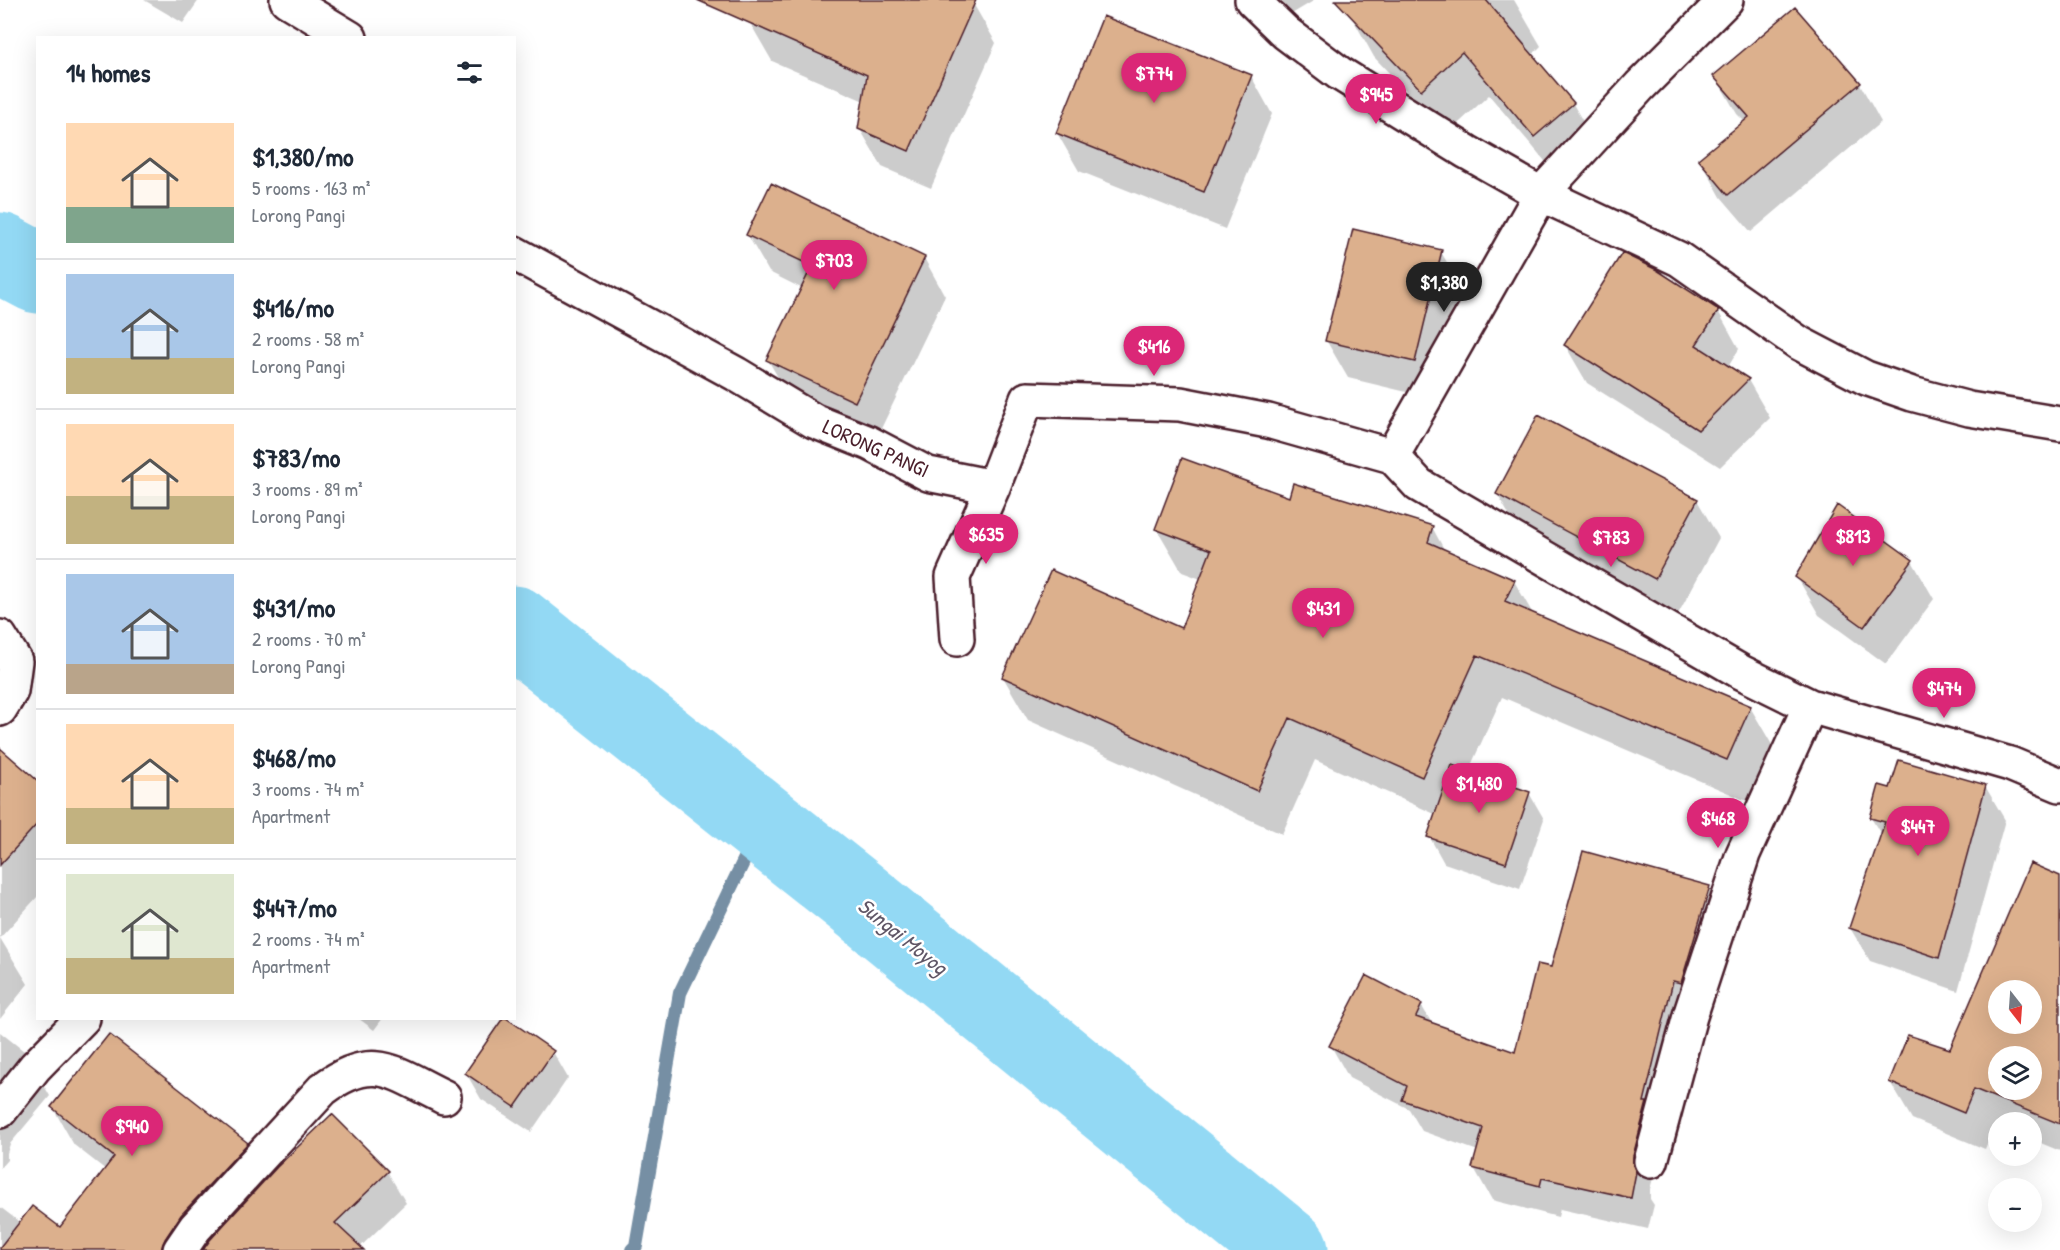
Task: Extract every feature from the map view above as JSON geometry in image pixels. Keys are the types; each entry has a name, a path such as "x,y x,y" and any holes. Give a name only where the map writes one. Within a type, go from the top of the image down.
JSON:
{"street":[{"path":"287,0 347,36"},
{"path":"1252,0 1286,33 1339,73 1467,152 1541,194 1679,259 1799,343 1866,378 1912,394 1969,409 2060,424"},
{"path":"1392,456 1541,194 1640,86 1726,0"},
{"name":"LORONG PANGI","path":"516,254 736,374 814,421 869,444 928,474 993,487"},
{"path":"957,639 952,577 993,487 1027,399 1180,404 1268,421 1392,456 1419,485 1731,666 1810,706 2010,764 2060,785"},
{"path":"0,637 15,661 11,691 0,709"},
{"path":"1651,1161 1690,1016 1743,854 1810,706"},
{"path":"0,1111 34,1067 81,1020"},
{"path":"180,1250 195,1228 323,1089 340,1077 371,1067 386,1069 444,1097"}],"building":[{"path":"697,0 976,0 909,151 858,129 867,75"},
{"path":"1335,0 1486,0 1574,103 1534,137 1462,52 1421,90"},
{"path":"1795,7 1861,83 1728,195 1698,159 1749,117 1713,76"},
{"path":"1103,16 1252,75 1204,192 1056,133"},
{"path":"771,183 925,257 855,402 766,360 812,266 746,235"},
{"path":"1353,229 1442,250 1415,362 1325,341"},
{"path":"1622,253 1657,270 1719,310 1696,345 1749,379 1698,430 1564,345"},
{"path":"1538,415 1698,499 1655,579 1496,494"},
{"path":"1182,458 1289,497 1293,483 1433,526 1428,542 1515,580 1505,601 1751,706 1727,760 1477,655 1422,777 1290,718 1257,791 1002,677 1051,570 1181,628 1211,550 1155,529"},
{"path":"1837,505 1913,560 1864,627 1795,577"},
{"path":"0,748 36,779 36,825 0,865"},
{"path":"1899,760 1986,785 1939,958 1849,928 1885,822 1870,818 1879,785 1890,788"},
{"path":"1452,765 1530,792 1506,863 1427,837"},
{"path":"1583,851 1710,886 1681,983 1673,981 1633,1156 1636,1172 1631,1198 1542,1178 1540,1186 1472,1168 1483,1128 1402,1100 1407,1086 1329,1046 1366,975 1422,1004 1416,1017 1515,1052 1537,964 1551,967"},
{"path":"2030,863 2060,876 2060,1124 2042,1117 2042,1112 2031,1112 2001,1100 2042,1100 2042,1046 1988,1046 1988,1095 1974,1089 1964,1113 1889,1082 1908,1035 1950,1049"},
{"path":"502,1020 509,1020 554,1051 515,1107 465,1073"},
{"path":"109,1034 248,1143 181,1215 165,1239 161,1250 0,1250 32,1206 60,1227 114,1157 51,1107"},
{"path":"332,1114 389,1171 335,1223 364,1250 203,1250 277,1167"}],"waterway":[{"name":"Sungai Moyog","path":"0,253 36,272"},
{"name":"Sungai Moyog","path":"516,628 853,895 1288,1250"},
{"path":"632,1250 636,1246 680,993 762,823"}]}
